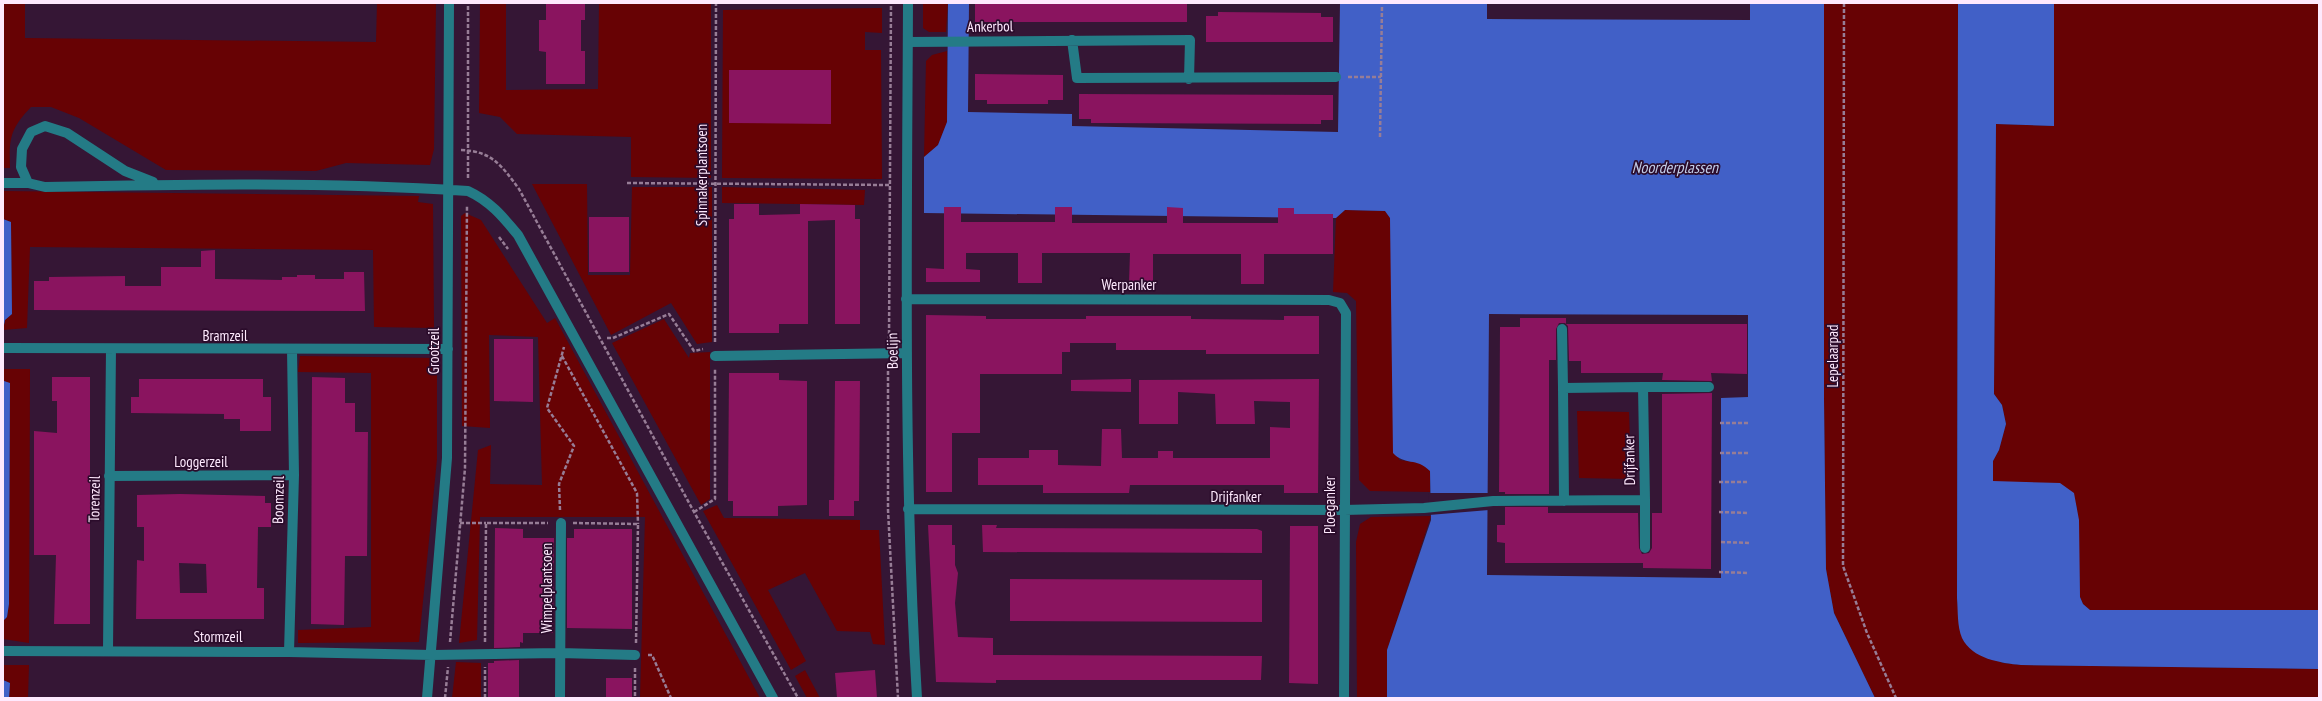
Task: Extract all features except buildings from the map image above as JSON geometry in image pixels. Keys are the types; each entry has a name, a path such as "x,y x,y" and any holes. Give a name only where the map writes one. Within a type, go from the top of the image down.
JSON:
{"street":[{"name":"Grootzeil","path":"427,698 432,655 447,458 449,3"},
{"name":"Boelijn","path":"908,3 906,300 908,509 917,698"},
{"path":"1072,40 1077,78 1189,80 1336,77"},
{"name":"Ankerbol","path":"908,42 1190,40 1189,80"},
{"path":"28,183 21,166 22,149 31,132 45,126 67,133 125,171 158,184"},
{"path":"3,183 28,183 45,187 158,184 320,186 448,190 468,191 483,198 500,212 518,235 773,698"},
{"name":"Werpanker","path":"906,300 1329,300 1340,303 1346,313"},
{"name":"Ploeganker","path":"1344,698 1346,313"},
{"path":"1562,329 1564,501"},
{"name":"Bramzeil","path":"3,348 292,350 448,349"},
{"name":"Torenzeil","path":"108,650 111,349"},
{"name":"Boomzeil","path":"289,652 294,475 292,350"},
{"path":"715,352 907,354"},
{"path":"1563,388 1709,386"},
{"name":"Drijfanker","path":"908,509 1344,510 1424,508 1493,502 1645,500 1643,387"},
{"name":"Loggerzeil","path":"109,476 294,475"},
{"path":"1645,500 1645,548"},
{"name":"Wimpelplantsoen","path":"560,698 561,523"},
{"name":"Stormzeil","path":"3,651 108,650 432,655"},
{"name":"Wimpelplantsoen","path":"432,655 560,653 635,655"}],"path":[{"path":"468,3 468,150 485,154 500,164 519,188 694,512 798,698"},
{"name":"Spinnakerplantsoen","path":"694,512 715,499 716,3"},
{"name":"Lepelaarpad","path":"1844,3 1843,566 1867,633 1896,698"},
{"path":"1380,137 1382,5"},
{"path":"1336,77 1381,77"},
{"path":"627,183 889,185"},
{"path":"467,208 473,211"},
{"path":"498,234 510,251"},
{"path":"607,338 613,338 669,314 694,351 715,352"},
{"path":"561,523 560,484 574,446 546,408 565,345"},
{"path":"562,356 637,493 638,524"},
{"path":"1720,423 1749,423"},
{"path":"1720,452 1750,453"},
{"path":"1719,482 1748,482"},
{"path":"1719,512 1748,513"},
{"path":"460,523 486,523"},
{"path":"1720,542 1750,543"},
{"path":"1719,572 1748,573"},
{"path":"635,655 652,655 672,698"}],"shaded area":[{"path":"3,3 25,3 25,38 376,42 377,3 436,3 434,149 430,165 346,163 316,171 166,170 79,118 51,107 31,107 12,134 10,168 3,168"},
{"path":"480,3 506,3 506,90 598,89 599,3 711,3 711,178 631,177 631,137 517,134 500,117 479,113"},
{"path":"923,3 948,3 946,32 929,32 923,28"},
{"path":"1824,3 1958,3 1957,598 1960,625 2002,663 2021,665 2319,669 2319,698 1875,698 1834,613 1826,569 1824,398"},
{"path":"2054,3 2319,3 2319,610 2090,610 2083,604 2080,597 2077,506 1993,481 1993,461 1999,450 2006,424 2002,405 1994,394 1996,124 2054,126"},
{"path":"882,8 882,33 865,32 865,50 881,50 882,179 722,178 723,10"},
{"path":"947,51 947,122 938,145 924,157 926,61 932,55"},
{"path":"532,184 587,184 588,275 630,275 632,187 712,187 712,342 697,344 671,303 611,335"},
{"path":"722,187 865,190 864,205 722,203"},
{"path":"3,191 419,196 418,202 433,204 434,328 374,327 373,250 30,247 27,328 3,330 5,320 12,314 11,222 3,219"},
{"path":"1345,210 1385,211 1390,218 1399,460 1422,463 1430,471 1430,492 1370,491 1359,480 1356,301 1347,293 1333,292 1336,218"},
{"path":"465,213 481,220 547,323 555,318 760,698 640,698 645,517 480,517 477,640 459,643 478,450 491,445 490,484 542,485 538,337 489,335 490,428 462,426 461,216"},
{"path":"664,319 689,358 690,353 710,352 710,499 701,505 612,343"},
{"path":"300,356 437,358 437,459 419,642 298,643 298,630 371,627 371,373 298,372"},
{"path":"3,369 30,369 29,643 3,639 4,620 7,617 9,604 10,384 4,381"},
{"path":"1577,411 1629,412 1631,479 1579,478"},
{"path":"717,505 724,518 860,520 860,530 879,530 885,645 873,644 870,632 837,631 805,573 768,590 806,661 791,670 703,511"},
{"path":"1431,516 1387,650 1387,698 1357,698 1356,542 1360,524 1371,517"},
{"path":"456,662 481,663 481,698 452,698"},
{"path":"3,665 29,665 28,698 9,698 10,683 3,680"},
{"path":"805,670 820,698 807,698 795,676"}],"water":[{"name":"Noorderplassen","path":"948,3 969,3 968,112 1072,114 1072,126 1338,132 1340,3 1487,3 1487,19 1750,20 1750,3 1824,3 1824,398 1826,569 1834,613 1875,698 1387,698 1387,650 1431,520 1430,471 1420,464 1397,457 1393,453 1390,218 1385,211 1345,210 1336,218 924,213 924,157 938,145 947,122","holes":["1489,314 1748,315 1748,397 1721,398 1721,578 1487,575"]},
{"path":"1958,3 2054,3 2054,126 1996,124 1994,394 2002,405 2006,424 1999,450 1993,461 1993,481 2060,483 2074,493 2079,520 2080,597 2083,604 2090,610 2319,610 2319,669 2021,665 1988,659 1973,651 1962,638 1958,624 1957,598"},
{"path":"3,219 11,222 12,314 5,320 4,325"},
{"path":"3,374 4,381 10,383 9,604 7,617 4,620 3,625"},
{"path":"3,680 10,683 9,698 3,698"}],"pier":[{"path":"1428,493 1489,493 1489,510 1429,515"}]}
